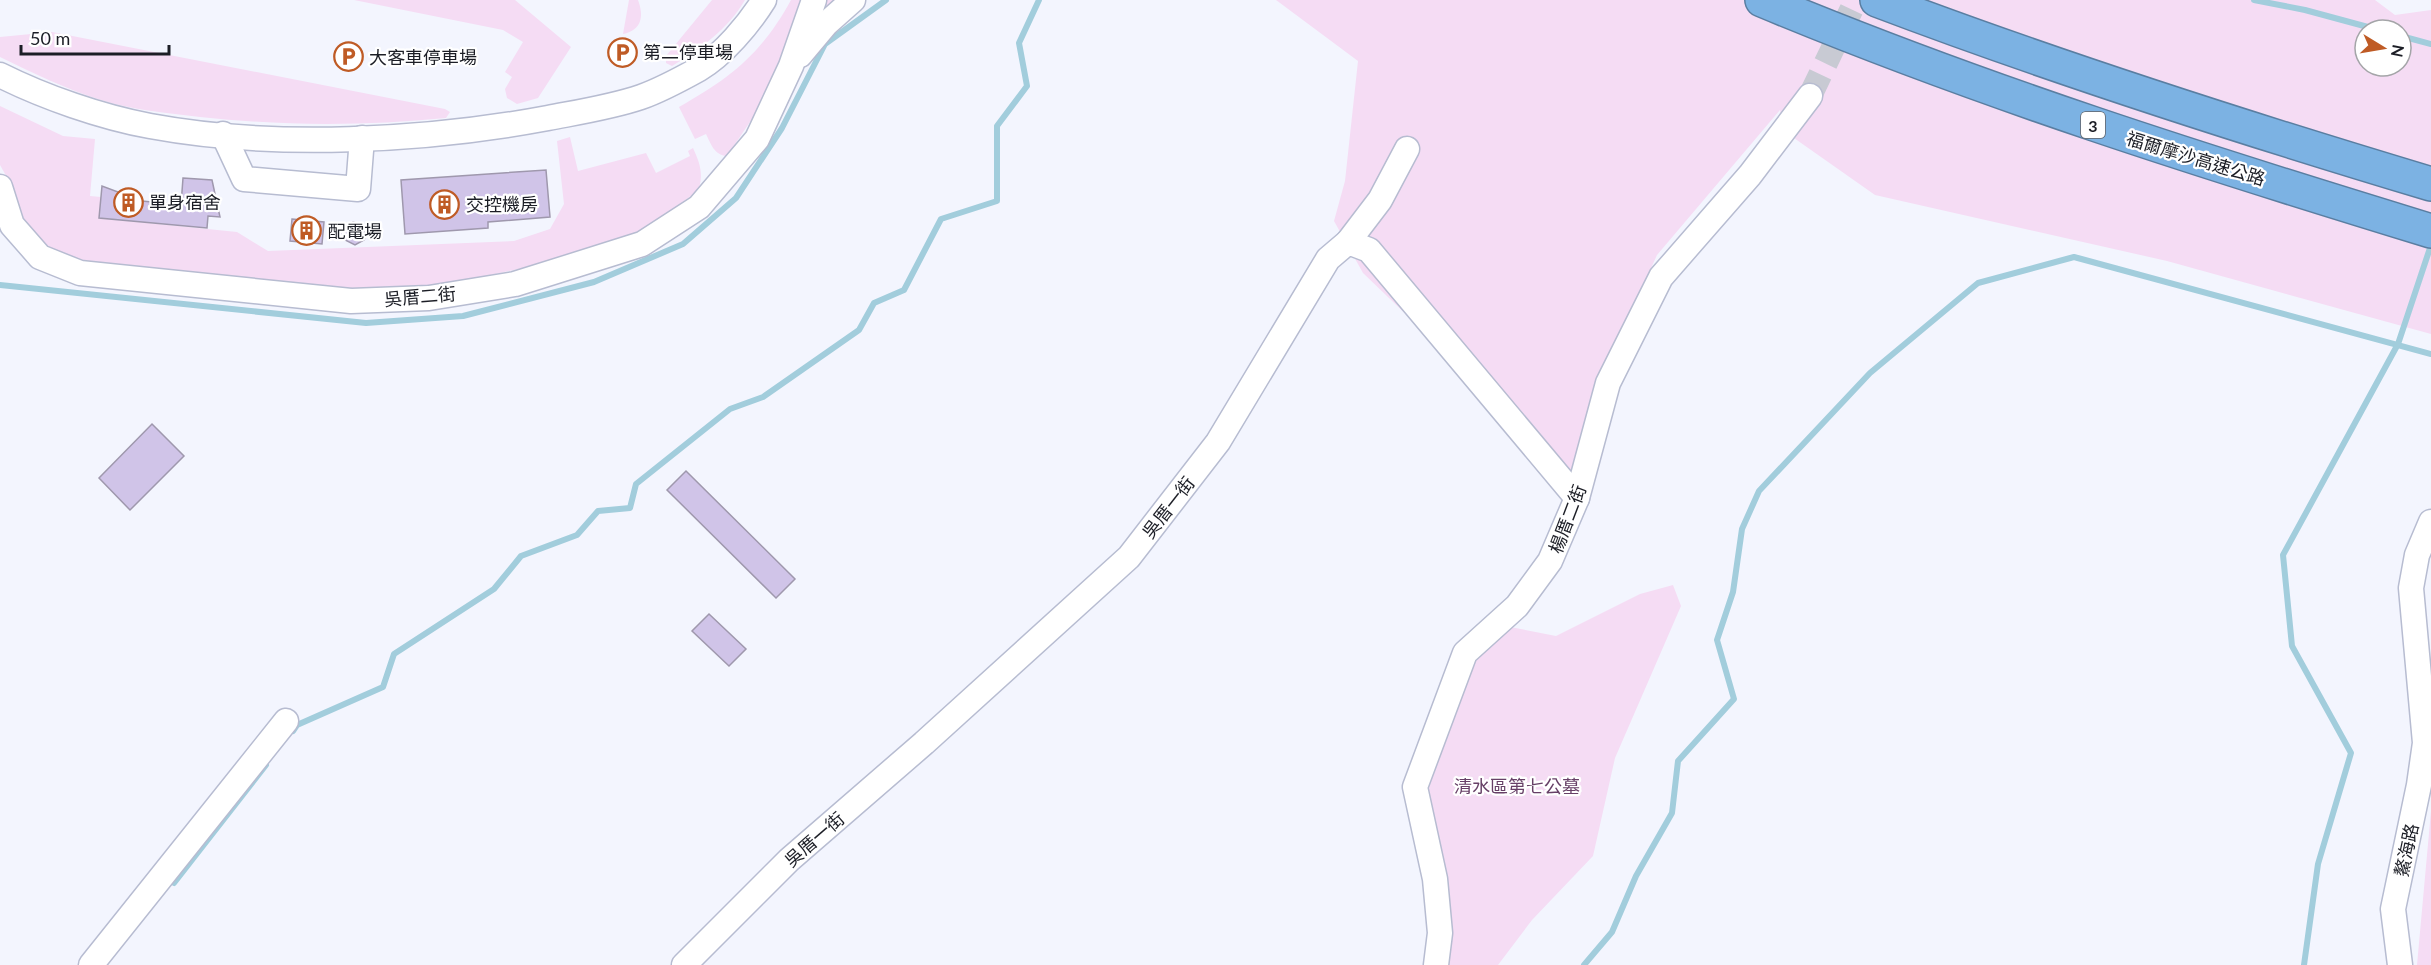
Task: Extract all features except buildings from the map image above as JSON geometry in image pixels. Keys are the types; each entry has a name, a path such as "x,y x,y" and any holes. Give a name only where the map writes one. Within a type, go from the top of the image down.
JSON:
{"highway":[{"name":"福爾摩沙高速公路","path":"1762,0 1871,45 2103,129 2431,231"},
{"path":"1877,0 1958,31 2273,137 2431,184"},
{"path":"1887,0 1958,31"}],"street":[{"path":"0,75 37,94 150,126 255,138 362,138 439,134 504,126 641,97 701,68 749,24 764,0"},
{"path":"791,66 814,0"},
{"path":"791,66 826,24 853,0"},
{"name":"吳厝二街","path":"0,187 12,225 40,257 80,273 351,300 429,298 515,284 642,244 699,207 757,139 791,66"},
{"name":"楊厝二街","path":"1436,965 1440,933 1435,879 1415,787 1466,653 1517,606 1550,561 1577,498 1608,383 1661,277 1750,175 1810,96"},
{"path":"223,134 244,179 358,189 362,138"},
{"name":"吳厝一街","path":"684,965 789,860 924,743 1129,557 1218,442 1328,259 1348,242 1380,200 1407,149"},
{"path":"1348,242 1369,250 1577,498"},
{"name":"鰲海路","path":"2400,965 2393,909 2420,785 2425,743 2411,588 2417,555 2431,522"},
{"path":"91,965 286,721"}],"green space":[{"path":"354,0 515,0 571,47 538,98 517,104 507,98 505,89 512,77 505,72 523,42 503,30"},
{"path":"629,0 638,0 641,17 638,26 623,34"},
{"path":"712,0 745,0 722,29 693,53 672,66 666,63 666,56"},
{"path":"791,0 866,0 777,66 760,107 727,156 719,154 706,134 695,139 679,107 714,86 757,50"},
{"path":"1276,0 2375,0 2395,15 2431,10 2431,334 2167,261 1875,195 1784,131 1780,110 1657,255 1603,374 1571,473 1363,273 1334,221 1345,181 1358,61"},
{"path":"52,32 445,109 450,112 446,118 415,121 354,124 293,123 200,117 125,106 75,91 0,57 0,37"},
{"path":"0,106 63,136 95,139 90,196 101,197 99,218 237,232 268,251 514,241 550,229 564,204 557,141 570,137 578,171 646,153 656,173 690,156 688,151 693,148 699,164 701,180 698,191 634,236 559,260 422,290 356,289 64,260 36,242 21,220 13,188 0,165"},
{"name":"清水區第七公墓","path":"1673,585 1681,606 1615,758 1593,856 1532,920 1498,965 1441,965 1422,780 1470,662 1505,626 1556,636 1640,594"},
{"path":"2431,811 2431,965 2417,965"}],"waterway":[{"path":"0,285 366,323 463,316 594,282 683,244 736,198 782,128 825,44 886,0"},
{"path":"293,731 297,725 383,687 394,654 494,589 521,556 577,535 598,511 630,508 636,484 730,409 763,397 859,330 874,303 904,290 941,219 997,201 997,126 1027,86 1019,43 1039,0"},
{"path":"2254,0 2353,23"},
{"path":"2413,39 2431,44"},
{"path":"2304,965 2318,864 2351,753 2292,646 2283,555 2398,344 2431,245"},
{"path":"1584,965 1612,932 1636,876 1672,813 1678,761 1734,699 1717,640 1733,592 1742,529 1759,491 1870,373 1978,283 2074,257 2431,354"},
{"path":"174,883 266,765"}],"tunnel":[{"path":"1810,96 1856,0"}],"place":[{"name":"第二停車場","path":"622,52"},
{"name":"大客車停車場","path":"348,57"},
{"name":"單身宿舍","path":"128,202"},
{"name":"交控機房","path":"445,204"},
{"name":"配電場","path":"307,231"}]}
